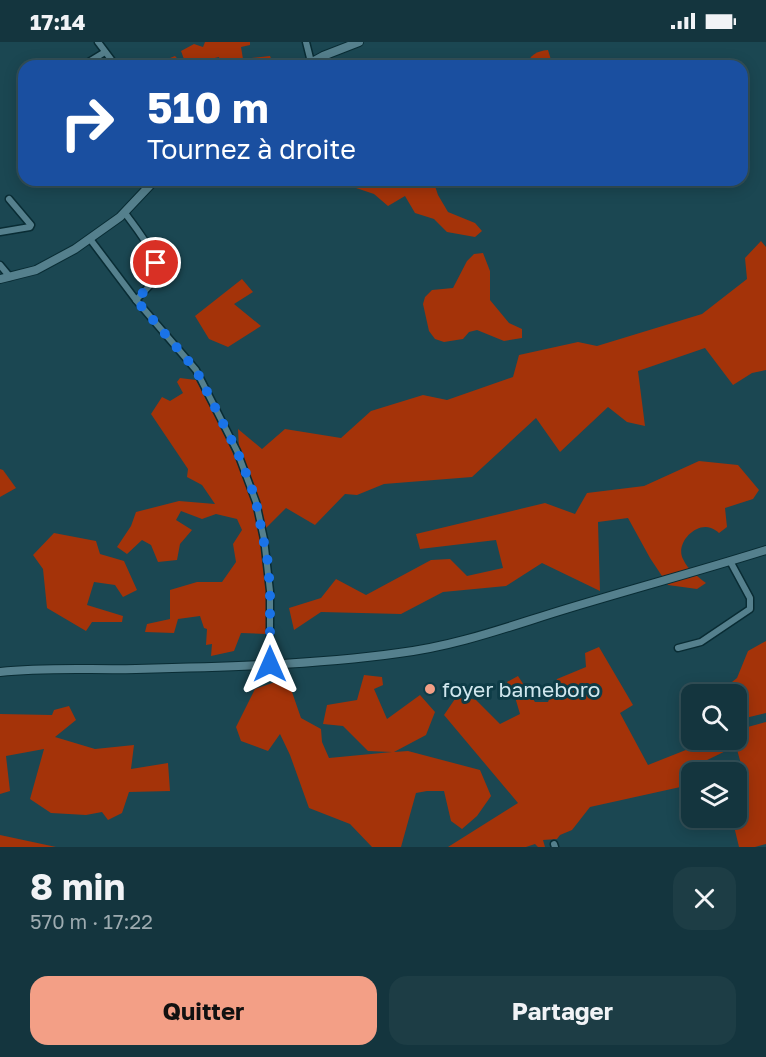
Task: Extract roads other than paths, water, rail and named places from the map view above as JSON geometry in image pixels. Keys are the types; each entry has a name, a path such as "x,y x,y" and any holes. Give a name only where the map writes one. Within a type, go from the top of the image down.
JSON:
{"street":[{"path":"98,42 111,60"},
{"path":"306,42 308,60"},
{"path":"317,60 359,42"},
{"path":"92,60 105,52"},
{"path":"0,279 46,265 75,249 125,213 150,186"},
{"path":"0,232 31,225 9,199"},
{"path":"125,213 152,253 158,275 136,300"},
{"path":"90,239 136,300 196,370 237,451 256,502 268,563 270,664"},
{"path":"0,265 10,277"},
{"path":"0,672 33,669 136,669 270,664 376,656 448,645 765,551"},
{"path":"678,648 701,642 750,609 750,598 730,561"}],"place":[{"name":"foyer bameboro","path":"430,689"}]}
